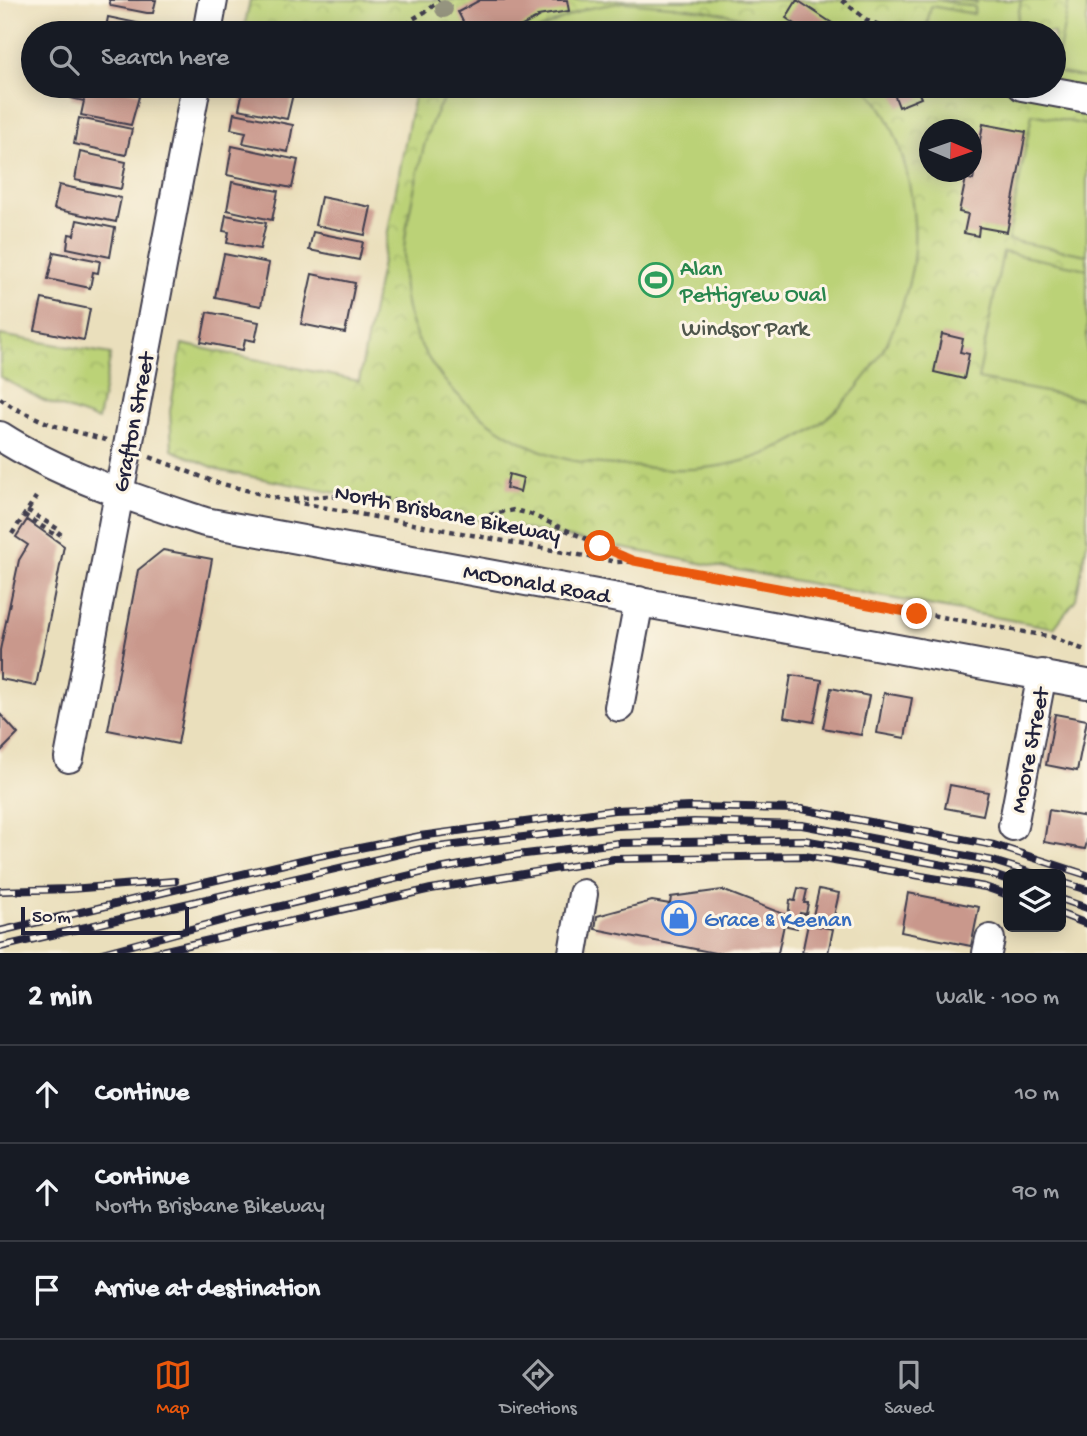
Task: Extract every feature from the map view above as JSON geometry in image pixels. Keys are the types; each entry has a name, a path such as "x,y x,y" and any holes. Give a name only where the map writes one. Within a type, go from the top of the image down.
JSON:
{"street":[{"path":"209,21 213,0"},
{"path":"1066,94 1087,98"},
{"name":"Grafton Street","path":"69,758 194,98"},
{"name":"McDonald Road","path":"0,436 118,493 205,522 1087,684"},
{"path":"619,707 639,601"},
{"name":"Moore Street","path":"1013,826 1042,674"},
{"path":"573,953 583,894"}],"path":[{"path":"411,21 439,0"},
{"path":"842,0 868,21"},
{"path":"0,398 14,408 52,425 108,441"},
{"name":"North Brisbane Bikeway","path":"145,455 215,482 284,500 617,562 634,561 1052,637 1087,651"},
{"path":"284,500 326,496 385,499 477,520 514,510 530,513 634,561"},
{"path":"12,534 36,497"},
{"path":"26,513 61,531 57,536 26,513"}],"green space":[{"name":"Windsor Park","path":"250,0 1087,0 1087,543 1076,599 1054,628 222,471 172,450 170,411 182,344 359,381 414,98 1066,98 1066,21 246,21"},
{"path":"938,0 976,3 977,0 1021,0 1017,21 928,21 931,6 974,14 975,7"},
{"path":"1069,0 1087,0 1087,78 1066,74 1065,21"},
{"path":"624,2 726,14 752,21 558,21 585,9"},
{"name":"Alan Pettigrew Oval","path":"444,98 874,98 890,123 899,146 914,222 912,268 902,307 887,343 867,375 842,404 813,428 781,447 744,461 685,469 596,464 566,459 512,437 463,400 442,378 425,353 412,326 405,298 403,261 409,212 422,155 436,112"},
{"path":"1032,114 1087,125 1087,255 1008,240"},
{"path":"1003,252 1087,269 1087,400 978,379"},
{"path":"0,335 111,354 98,420 42,400 0,377"}],"building":[{"path":"109,0 156,0 153,13 147,13 111,6"},
{"path":"480,0 567,0 569,11 538,16 532,21 463,21 458,12"},
{"path":"797,0 829,21 791,21 786,18"},
{"path":"108,17 127,21 107,21"},
{"path":"71,98 139,98 131,125 81,115 84,101"},
{"path":"241,98 292,98 287,119 239,109"},
{"path":"896,98 921,98 899,107"},
{"path":"234,113 293,125 288,152 243,143 246,132 231,129"},
{"path":"79,118 132,129 126,155 74,144"},
{"path":"983,124 1026,132 1007,232 979,227 978,236 964,233 968,214 959,212 965,182 982,182"},
{"path":"232,146 298,160 292,188 227,175"},
{"path":"80,152 126,162 121,189 75,180"},
{"path":"232,182 278,191 272,220 227,210"},
{"path":"59,185 121,198 116,222 54,209"},
{"path":"321,197 371,207 365,235 315,225"},
{"path":"226,215 266,223 260,249 227,243 229,232 223,231"},
{"path":"77,220 115,228 110,257 67,248 69,234 74,235"},
{"path":"313,232 363,242 359,260 309,250"},
{"path":"54,252 100,261 98,273 93,272 90,288 48,279"},
{"path":"224,254 269,263 261,306 215,297"},
{"path":"312,274 355,283 345,333 301,324"},
{"path":"42,299 90,309 84,340 35,330"},
{"path":"207,312 259,322 255,341 245,339 243,350 201,342"},
{"path":"942,334 963,339 960,352 969,354 964,379 934,372"},
{"path":"509,474 523,478 520,492 506,488"},
{"path":"27,520 64,546 36,686 0,679 0,650 19,560 28,545 16,537"},
{"path":"163,550 212,559 178,744 108,730 138,570"},
{"path":"791,675 822,680 814,722 784,717"},
{"path":"831,688 869,696 861,735 823,728"},
{"path":"884,693 912,698 905,738 877,733"},
{"path":"0,714 18,734 0,752"},
{"path":"1055,714 1087,720 1077,771 1046,765"},
{"path":"950,785 988,792 983,815 945,808"},
{"path":"1049,810 1087,817 1085,849 1044,842"},
{"path":"798,888 807,890 804,903 808,903 806,914 800,913 797,928 787,926 790,900 795,901"},
{"path":"819,889 839,893 832,925 812,920"},
{"path":"722,890 786,915 778,953 715,953 595,929 597,916 652,901 670,904 671,897"},
{"path":"908,893 979,907 971,946 901,932"},
{"path":"808,924 833,929 828,953 802,953"}],"railway":[{"path":"0,931 314,857 420,836 614,810 692,807 801,809 994,845 1087,875"},
{"path":"0,947 421,849 616,826 694,822 802,825 993,861 1019,869"},
{"path":"102,953 239,916 428,871 517,855 618,843 804,840 988,873 1003,878"},
{"path":"153,953 431,889 614,859 805,856 985,887 1003,893"},
{"path":"0,891 175,881"},
{"path":"1066,884 1087,890"},
{"path":"1066,901 1087,908"},
{"path":"1066,916 1087,924"}],"place":[{"name":"Alan Pettigrew Oval","path":"656,280"},
{"name":"Grace & Keenan","path":"679,918"}],"route":[{"path":"600,546 619,552 634,561 917,614"}]}
